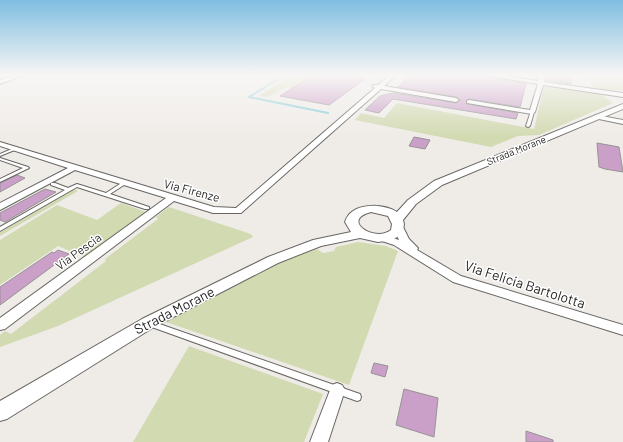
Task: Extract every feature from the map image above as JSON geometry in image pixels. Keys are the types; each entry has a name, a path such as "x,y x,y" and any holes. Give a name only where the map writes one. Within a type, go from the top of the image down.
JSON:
{"street":[{"name":"Via Firenze","path":"0,144 213,210 238,211 368,96"},
{"path":"429,96 456,100"},
{"path":"469,102 532,112 537,96"},
{"name":"Strada Morane","path":"386,212 412,202 438,183 623,106"},
{"path":"596,117 623,122"},
{"path":"0,201 72,166"},
{"path":"0,207 72,166"},
{"name":"Via Pescia","path":"0,325 172,198"},
{"name":"Strada Morane","path":"398,224 412,202"},
{"path":"371,209 386,212 398,224 390,236 383,238 368,237 356,230 351,221 353,216 358,212 371,209"},
{"name":"Via Felicia Bartolotta","path":"398,224 405,240 421,256"},
{"name":"Strada Morane","path":"0,412 148,323 282,256 356,230"},
{"name":"Via Felicia Bartolotta","path":"383,238 398,243 457,279 623,330"},
{"name":"Strada Morane","path":"0,419 37,390"},
{"path":"319,442 337,390"}],"lane":[{"path":"528,126 532,112"},
{"path":"0,155 15,149"},
{"path":"0,159 27,168 0,182"},
{"path":"106,195 125,183"},
{"path":"53,184 69,190"},
{"path":"0,229 77,185 146,208"},
{"path":"148,323 357,397"}],"green space":[{"path":"542,96 603,96 613,103 539,135 518,136 491,147 355,120 361,113 384,118 397,103 534,129"},
{"path":"74,189 78,191 0,236 0,232"},
{"path":"121,203 146,212 84,257 58,246 0,285 0,240 57,205 97,220"},
{"path":"169,207 248,233 253,237 58,326 0,347 0,335 5,331 11,334 106,261 105,259 158,219 156,217"},
{"path":"358,242 386,246 398,251 349,385 166,322 293,256 317,249 323,253 334,251 336,247"},
{"path":"189,346 323,394 304,442 133,442"}],"building":[{"path":"281,96 342,96 329,105"},
{"path":"382,96 410,96 456,103 460,100 456,97 448,96 523,96 520,107 469,99 466,101 467,104 518,113 516,119 393,99 379,113 365,110"},
{"path":"414,137 430,140 425,149 409,146"},
{"path":"597,143 619,147 623,172 599,167"},
{"path":"17,175 25,178 0,192 0,183"},
{"path":"45,189 56,192 5,222 0,220 0,213"},
{"path":"58,250 69,254 0,305 0,287 52,252 54,253"},
{"path":"374,363 388,366 385,377 371,373"},
{"path":"404,389 438,398 434,437 396,425"},
{"path":"526,431 553,440 553,442 526,442"}],"waterway":[{"path":"251,96 249,97 328,113"}]}
